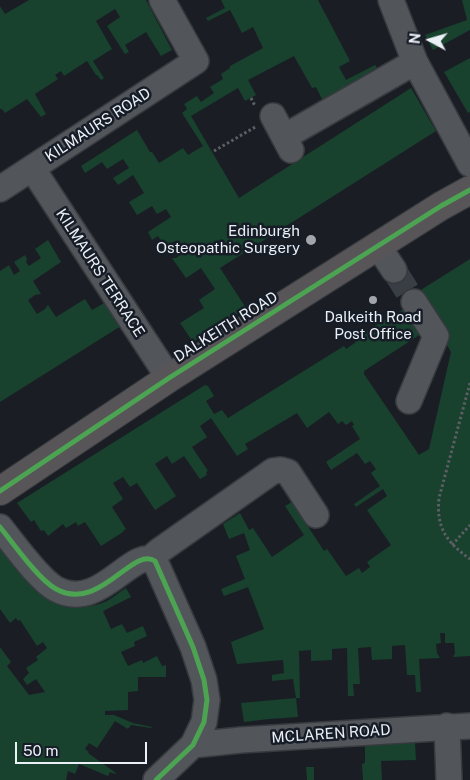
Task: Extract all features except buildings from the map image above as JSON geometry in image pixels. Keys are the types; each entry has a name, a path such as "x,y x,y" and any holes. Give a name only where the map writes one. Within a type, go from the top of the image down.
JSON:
{"main road":[{"name":"DALKEITH ROAD","path":"0,491 169,378 441,206 470,190"}],"street":[{"name":"KILMAURS ROAD","path":"0,188 196,61 162,0"},
{"path":"391,0 415,62 470,164"},
{"path":"282,134 415,62"},
{"name":"KILMAURS TERRACE","path":"32,168 169,378"},
{"path":"378,246 394,270"},
{"path":"409,401 436,336 414,302"},
{"path":"0,527 44,581 55,589 69,594 80,594 98,590 141,559 150,558 273,471 281,470 288,472 316,514"},
{"path":"150,558 155,561 193,647 207,700 204,722 193,745 156,780"},
{"path":"449,780 459,726"},
{"name":"MCLAREN ROAD","path":"193,745 241,740 459,726"}],"path":[{"path":"214,151 282,134"},
{"path":"470,383 439,498 438,512 444,534 452,545 470,559"},
{"path":"452,545 470,525"}],"green space":[{"path":"29,0 146,0 172,50 161,56 146,32 125,45 129,52 125,54 107,26 120,17 115,9 96,21 112,49 93,61 104,78 101,80 96,75 87,61 64,76 61,71 55,75 58,79 35,94 46,114 41,117 27,99 5,113 0,109 0,6 5,14"},
{"path":"221,0 318,0 350,61 339,67 346,80 375,65 377,68 323,101 316,87 312,88 294,56 248,80 256,95 245,101 238,88 191,116 239,198 411,88 436,131 220,268 246,308 193,342 180,323 204,308 199,300 215,289 201,268 186,278 172,258 176,258 183,253 175,241 167,246 166,249 158,236 152,240 148,232 171,217 166,209 157,214 152,206 137,215 129,202 144,193 133,175 118,185 113,178 129,168 123,159 107,169 102,162 85,173 81,166 137,130 159,163 183,148 188,155 203,146 182,113 187,109 184,104 197,96 201,102 214,93 210,87 223,79 221,74 230,66 263,48 253,27 242,33 230,10 208,21 206,18 225,8"},
{"path":"462,0 470,0 470,30 433,50 425,35 467,20"},
{"path":"470,58 470,112 468,113 444,72"},
{"path":"48,240 61,262 33,281 41,294 35,295 28,300 37,314 48,305 56,317 85,299 92,310 106,302 121,326 0,402 0,271 9,265 14,275 20,271 14,262 25,255 29,266 41,258 35,249"},
{"path":"470,259 470,656 453,657 455,653 454,643 445,643 445,633 440,633 441,643 436,644 437,653 440,658 419,659 421,692 416,692 415,675 407,675 405,645 392,646 392,659 372,660 371,647 358,648 360,684 353,684 354,696 348,696 347,648 332,649 332,660 311,661 311,650 299,651 300,698 296,698 293,679 272,681 272,675 284,673 283,660 237,664 231,642 264,629 248,587 224,596 221,589 245,579 236,556 250,550 244,533 229,539 223,524 240,513 249,530 253,528 272,557 304,535 285,506 292,502 324,551 327,549 346,576 359,568 362,573 370,567 367,562 391,545 367,510 387,496 383,489 356,507 354,504 380,486 371,473 376,469 370,461 365,464 357,453 331,470 326,462 360,439 352,426 354,425 352,421 346,425 342,421 338,424 329,412 307,428 297,413 245,444 248,449 237,456 211,418 200,426 207,437 192,447 208,471 206,472 207,475 200,479 184,456 172,464 167,456 155,464 176,496 155,510 137,483 130,487 123,477 113,483 123,499 112,507 126,529 101,546 85,522 78,526 76,522 66,528 63,524 48,536 44,530 41,531 34,520 31,522 17,503 205,385 208,386 214,396 206,401 214,414 222,410 228,418 344,346 346,349 356,342 354,339 389,317 392,321 398,317 396,314 406,307 427,330 364,371 364,374 419,455 429,449 451,352 416,293"},
{"path":"0,546 51,600 57,602 76,606 96,605 109,600 126,588 131,597 103,611 111,629 122,624 127,633 143,626 147,636 134,642 135,646 121,652 128,666 142,660 143,663 157,656 162,666 166,665 166,677 138,677 138,691 128,692 128,710 105,711 105,715 114,715 133,723 152,727 131,725 128,729 115,721 97,748 89,743 85,749 115,774 110,772 108,776 79,764 75,774 68,771 66,780 0,780 0,647 11,662 7,666 29,695 45,692 36,679 27,685 23,679 29,673 26,668 38,660 36,657 47,648 43,642 37,646 20,620 18,621 16,618 10,623 0,609"},
{"path":"296,698 298,717 244,722 241,703"},
{"path":"415,743 416,760 381,761 382,780 363,780 362,764 365,763 365,745"},
{"path":"306,767 314,767 314,780 307,780"}],"tunnel":[{"path":"394,270 414,302"}],"cycle path":[{"path":"0,491 169,378 441,206 470,190"},
{"path":"0,527 26,561 42,578 56,589 72,594 87,593 101,587 136,562 146,559 155,561 193,647 204,680 207,700 204,722 193,745 156,780"}],"place":[{"name":"Edinburgh Osteopathic Surgery","path":"311,240"},
{"name":"Dalkeith Road Post Office","path":"373,300"}]}
